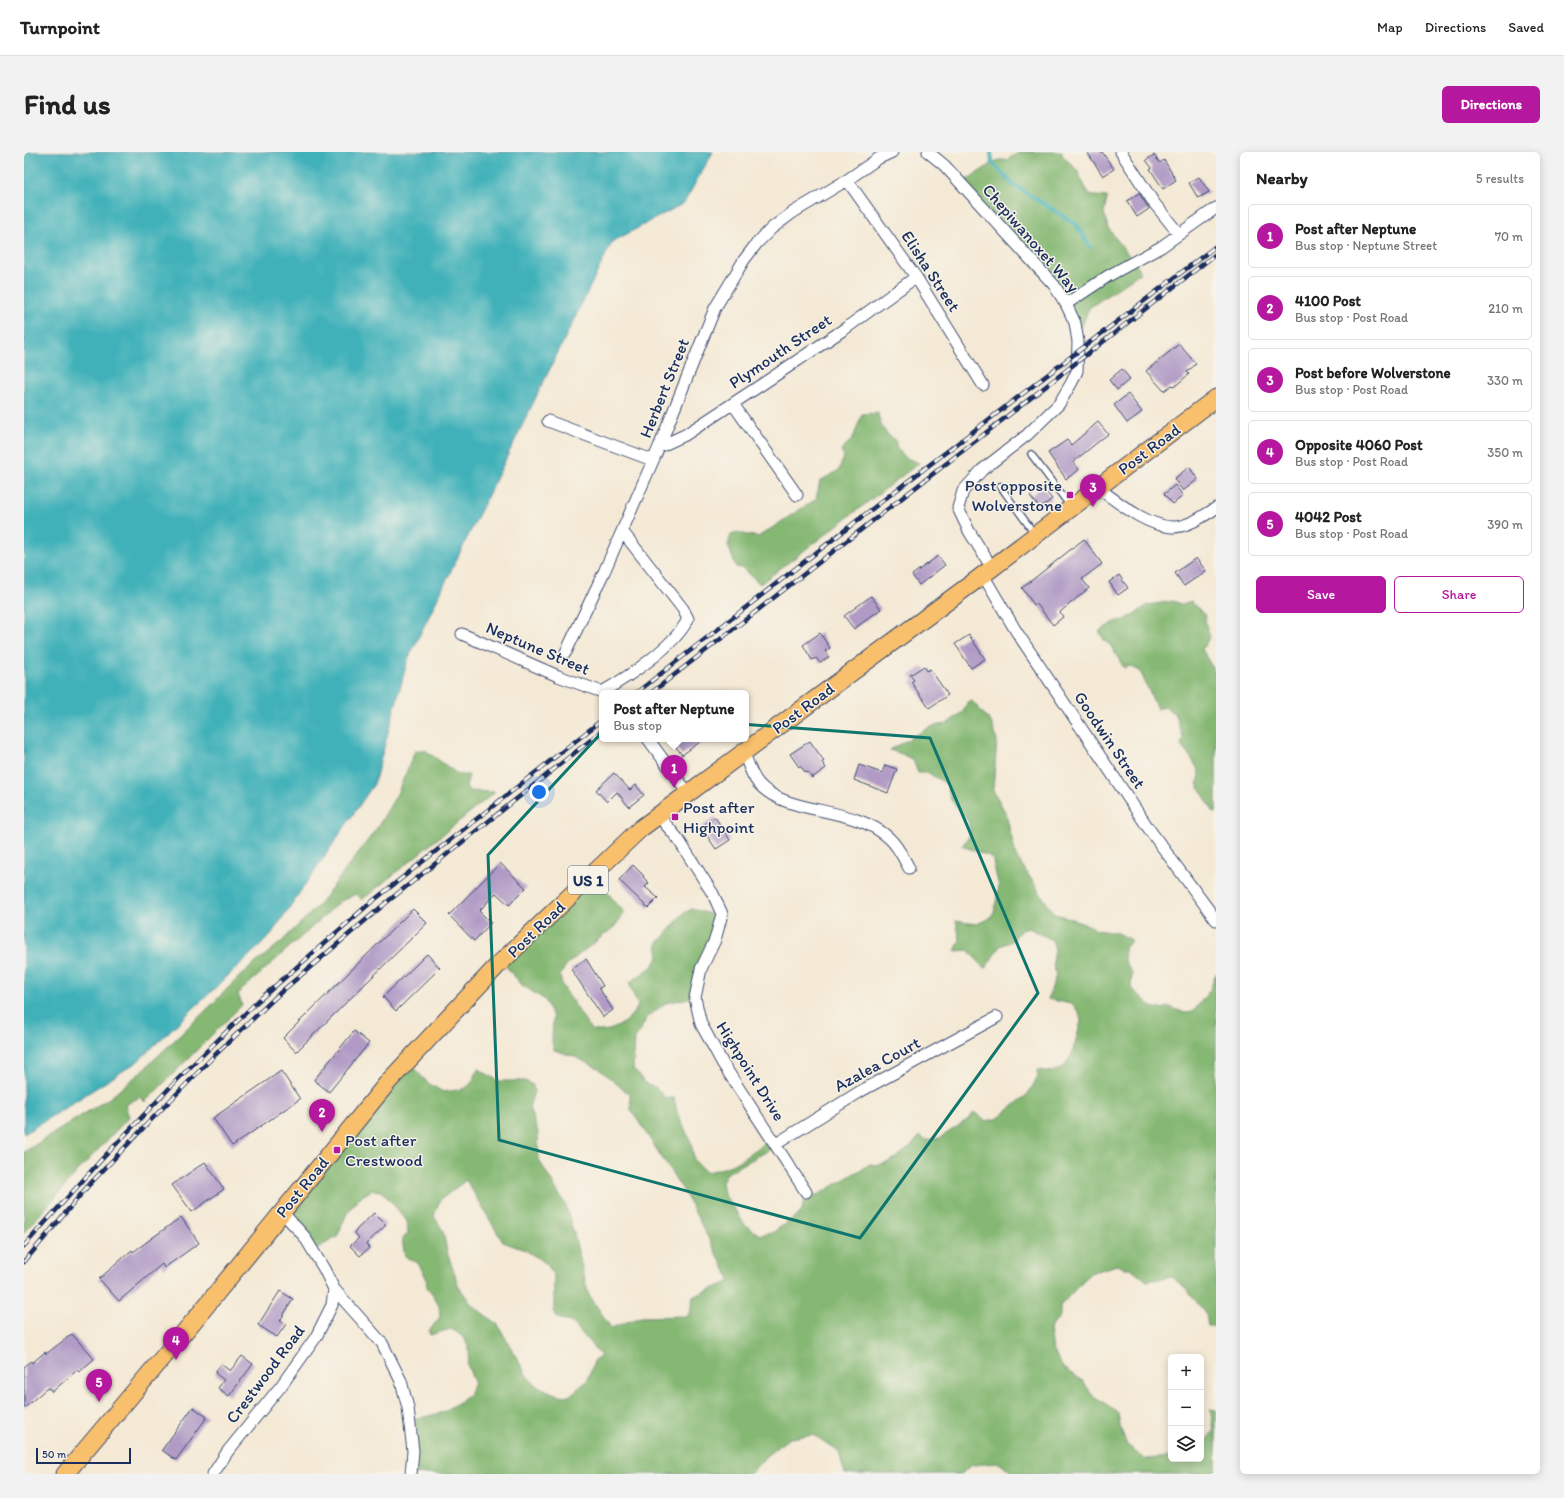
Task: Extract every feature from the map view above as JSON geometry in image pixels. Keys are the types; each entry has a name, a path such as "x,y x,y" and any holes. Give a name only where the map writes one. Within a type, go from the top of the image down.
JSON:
{"main road":[{"name":"Post Road","path":"65,1474 197,1316 389,1081 497,966 640,829 988,572 1216,398"}],"street":[{"path":"847,180 879,158 892,152"},
{"name":"Chepiwanoxet Way","path":"928,152 944,166 1054,285 1066,304 1074,323 1078,342 1077,371 1059,404 1027,435 982,470 963,490 958,508 988,572"},
{"path":"1121,152 1154,203 1179,234"},
{"name":"Elisha Street","path":"847,180 916,277 983,385"},
{"name":"Herbert Street","path":"566,652 622,532 652,460 659,447 715,308 744,260 767,233 792,213 847,180"},
{"path":"1066,304 1102,279 1161,247 1216,208"},
{"name":"Plymouth Street","path":"659,447 685,436 846,328 916,277"},
{"path":"733,404 797,495"},
{"path":"548,421 652,460"},
{"path":"1098,488 1128,509 1153,523 1172,527 1195,521 1216,508"},
{"name":"Neptune Street","path":"606,690 623,680 665,647 683,630 688,619 683,609 622,532"},
{"name":"Goodwin Street","path":"988,572 1016,630 1149,829 1216,920"},
{"name":"Neptune Street","path":"462,634 558,676 599,691"},
{"path":"650,742 688,793"},
{"path":"744,753 750,770 758,783 768,792 780,799 794,804 850,817 876,829 888,836 898,847 910,868"},
{"name":"Highpoint Drive","path":"658,815 678,839 713,894 722,914 715,940 701,969 695,998 701,1024 723,1064 806,1192"},
{"name":"Azalea Court","path":"776,1144 861,1091 997,1016"},
{"path":"282,1212 304,1236 334,1289 382,1343 401,1381 408,1408 413,1451 411,1474"},
{"name":"Crestwood Road","path":"213,1474 228,1450 281,1386 316,1337 332,1305 334,1289"}],"lane":[{"path":"1031,454 1072,508"},
{"path":"1000,486 1036,535"}],"highlighted area":[{"path":"618,715 930,738 1038,993 860,1238 499,1140 488,855"}],"green space":[{"path":"1020,152 1062,152 1062,155 1077,170 1088,193 1095,196 1107,197 1104,213 1108,228 1141,272 1089,308 1079,334 1074,314 963,182 998,160 1006,160"},
{"path":"878,413 883,429 888,435 896,440 896,446 904,457 919,463 760,584 744,569 736,567 728,545 731,535 738,533 758,537 816,499 820,481 839,470 844,457 841,450 853,438 862,414"},
{"path":"1173,601 1183,605 1191,601 1206,616 1205,622 1210,637 1202,649 1216,675 1216,813 1213,811 1197,784 1199,774 1195,764 1181,746 1183,737 1175,713 1165,707 1157,709 1140,671 1130,666 1124,668 1111,646 1104,640 1099,631 1117,621 1123,621 1148,605"},
{"path":"972,701 991,722 997,741 993,790 1006,814 1016,856 1054,914 1091,926 1096,930 1116,932 1132,940 1124,949 1125,961 1132,973 1131,988 1152,1007 1160,1009 1170,1007 1185,1013 1193,1012 1210,990 1216,973 1216,1326 1208,1326 1206,1314 1186,1288 1171,1277 1147,1281 1131,1268 1124,1268 1117,1265 1090,1273 1060,1306 1060,1316 1050,1329 1053,1350 1063,1368 1084,1382 1091,1394 1118,1413 1120,1427 1127,1445 1146,1459 1168,1457 1168,1462 1204,1462 1204,1444 1214,1430 1210,1410 1216,1411 1216,1474 1014,1474 999,1463 972,1465 961,1474 845,1474 839,1452 814,1435 789,1438 766,1456 750,1474 412,1474 413,1420 444,1412 469,1395 474,1382 467,1364 469,1353 464,1338 451,1329 430,1335 429,1331 440,1317 439,1305 427,1287 426,1277 418,1263 405,1256 402,1240 408,1233 407,1221 382,1191 372,1190 360,1197 347,1213 337,1237 312,1251 285,1208 408,1062 428,1083 443,1092 466,1088 472,1081 478,1069 499,1081 525,1081 533,1085 534,1091 529,1108 538,1132 539,1160 566,1206 588,1293 611,1328 641,1317 687,1316 690,1312 693,1297 731,1281 683,1190 631,1110 630,1095 598,1068 573,1056 554,1050 552,1042 553,1017 545,1000 522,985 503,963 593,876 625,913 614,927 566,965 560,976 562,985 591,1030 606,1031 612,1029 619,1026 634,1012 638,1006 629,983 653,966 659,956 657,944 684,913 692,909 717,916 694,997 666,1003 648,1016 635,1039 633,1069 647,1085 655,1087 666,1098 674,1098 677,1113 691,1142 694,1160 706,1172 725,1167 741,1160 770,1139 775,1147 727,1173 722,1182 724,1194 745,1225 760,1235 772,1233 801,1213 806,1194 818,1195 870,1164 884,1164 891,1161 910,1147 920,1136 925,1140 940,1138 970,1118 974,1112 985,1121 997,1119 1028,1094 1038,1077 1037,1070 1052,1072 1064,1067 1072,1054 1081,1021 1079,1012 1071,1004 1048,999 1056,975 1053,963 1055,949 1052,940 1029,928 1021,930 1012,941 1000,946 985,969 968,950 955,951 960,940 956,921 976,924 989,919 994,912 999,887 992,857 962,846 970,835 968,821 951,800 947,784 928,773 918,773 913,760 890,750 930,727 948,723 963,712 968,702","holes":["466,1180 503,1242 525,1250 547,1264 554,1277 554,1311 557,1318 573,1323 601,1356 594,1361 588,1380 569,1396 558,1395 537,1386 527,1376 498,1325 472,1305 459,1287 447,1252 443,1231 434,1216 440,1200"]},
{"path":"425,750 459,775 469,775 466,787 469,791 495,792 362,900 356,894 341,901 243,989 238,994 242,1005 145,1102 140,1097 125,1105 129,1117 77,1172 24,1233 24,1152 111,1097 141,1072 240,976 280,943 318,906 377,828 397,794 415,751"}],"water":[{"path":"24,152 713,152 684,203 612,242 408,659 374,784 270,936 137,1062 24,1134"}],"building":[{"path":"1087,152 1102,152 1114,169 1103,176"},
{"path":"1154,155 1160,163 1164,160 1176,180 1163,189 1146,160"},
{"path":"1199,177 1209,192 1198,198 1189,183"},
{"path":"1139,193 1149,209 1137,217 1127,201"},
{"path":"1179,344 1196,364 1187,372 1189,374 1174,387 1172,385 1164,391 1146,371"},
{"path":"1122,369 1130,379 1117,390 1109,380"},
{"path":"1128,394 1142,412 1127,423 1114,405"},
{"path":"1098,422 1108,434 1073,462 1079,470 1066,479 1048,453 1067,440 1071,445"},
{"path":"1189,467 1198,479 1183,491 1174,479"},
{"path":"1175,485 1183,496 1173,504 1164,494"},
{"path":"1042,487 1052,499 1040,508 1030,496"},
{"path":"1084,539 1102,564 1082,579 1089,588 1060,612 1063,617 1053,625 1036,603 1034,605 1022,588"},
{"path":"938,556 945,565 919,585 912,575"},
{"path":"1196,558 1206,571 1184,586 1175,573"},
{"path":"1119,575 1128,588 1118,595 1109,582"},
{"path":"871,596 881,609 854,629 844,616"},
{"path":"820,633 830,648 825,651 829,657 820,663 816,658 812,660 803,645"},
{"path":"969,635 985,659 971,668 955,644"},
{"path":"924,666 927,671 930,669 948,695 929,708 911,682 914,680 910,675"},
{"path":"810,741 824,761 822,762 826,768 812,778 808,772 806,773 800,766 799,767 790,754"},
{"path":"676,742 700,742 682,755 674,744"},
{"path":"859,765 882,773 885,765 897,769 888,793 854,780"},
{"path":"614,773 630,790 636,785 644,795 629,807 617,792 607,802 596,790"},
{"path":"715,817 730,840 716,849 701,827"},
{"path":"500,863 526,888 509,905 496,893 479,911 491,923 474,941 449,915"},
{"path":"633,865 649,883 645,887 658,898 648,908 619,880"},
{"path":"413,909 427,923 296,1052 283,1038"},
{"path":"427,954 440,968 396,1011 383,997"},
{"path":"586,959 603,986 599,988 613,1010 603,1017 571,969"},
{"path":"354,1031 369,1043 329,1092 314,1080"},
{"path":"281,1071 300,1099 232,1146 213,1118"},
{"path":"205,1162 224,1189 192,1212 172,1185"},
{"path":"374,1213 386,1225 366,1244 369,1248 360,1256 350,1246 359,1238 354,1232"},
{"path":"181,1217 199,1243 164,1268 162,1264 119,1301 99,1279 132,1250 133,1252"},
{"path":"280,1291 293,1299 280,1321 286,1324 277,1337 258,1325"},
{"path":"72,1334 94,1359 79,1372 77,1370 52,1392 49,1388 46,1389 24,1408 24,1367 31,1361 32,1363 45,1352 46,1354"},
{"path":"242,1356 253,1364 229,1396 218,1388 224,1380 215,1373 221,1364 230,1371"},
{"path":"193,1407 207,1417 176,1460 162,1450"}],"waterway":[{"path":"991,152 992,162 1012,184 1076,224 1090,247"}],"railway":[{"path":"640,690 890,495 1216,246"},
{"path":"655,690 1216,254"},
{"path":"24,1246 102,1159 178,1079 258,1001 369,904 599,722"},
{"path":"24,1262 88,1186 215,1055 281,992 387,902 599,733"}],"place":[{"name":"Post opposite Wolverstone","path":"1070,495"},
{"name":"Post before Wolverstone","path":"1093,507"},
{"name":"Post after Neptune","path":"674,788"},
{"name":"Post after Highpoint","path":"675,817"},
{"name":"4100 Post","path":"322,1132"},
{"name":"Post after Crestwood","path":"337,1150"},
{"name":"Opposite 4060 Post","path":"176,1360"},
{"name":"4042 Post","path":"99,1402"}]}
